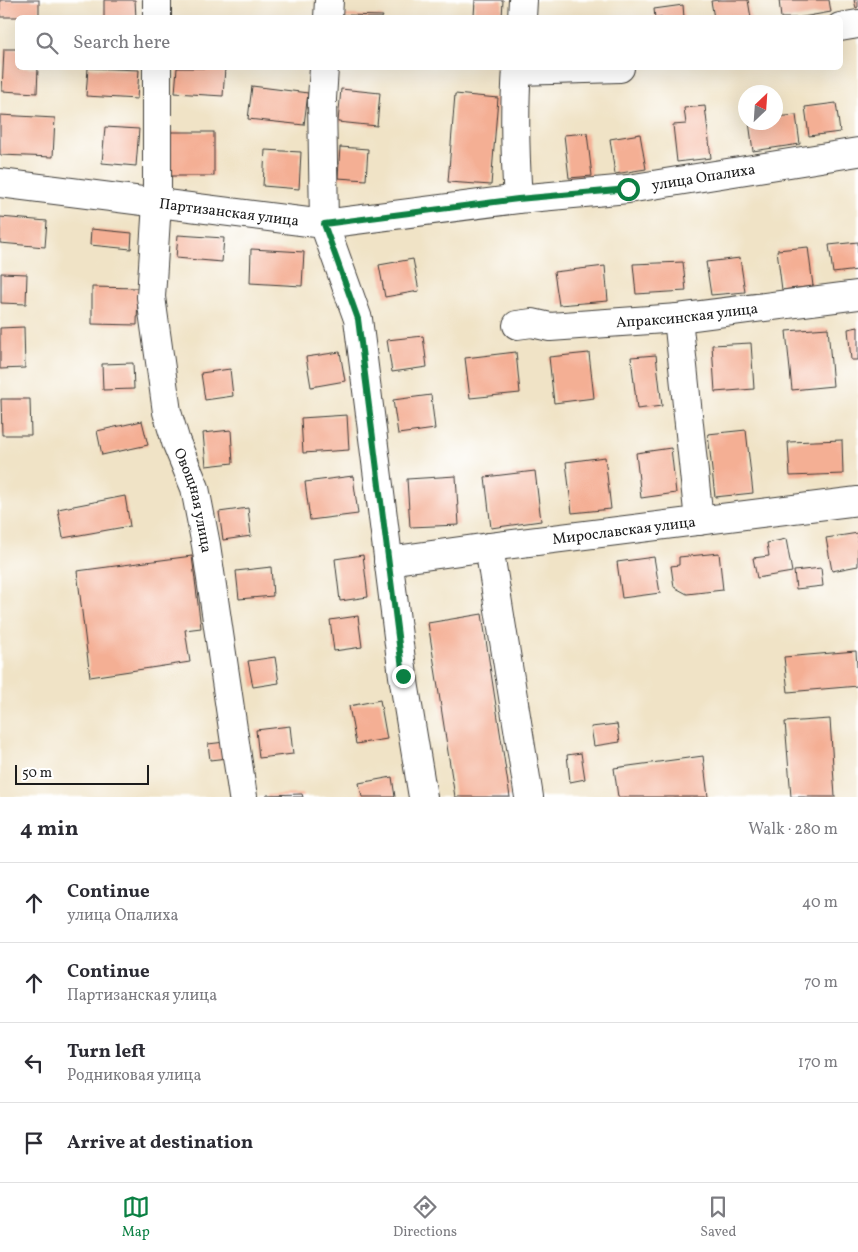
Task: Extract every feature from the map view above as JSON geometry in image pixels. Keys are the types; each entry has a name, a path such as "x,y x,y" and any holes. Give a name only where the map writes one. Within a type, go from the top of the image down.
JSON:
{"street":[{"path":"157,0 157,15"},
{"path":"328,15 329,0"},
{"path":"522,15 523,0"},
{"path":"843,26 858,24"},
{"name":"Овощная улица","path":"157,70 157,203 150,297 167,412 176,442 195,488 206,545 243,797"},
{"path":"324,70 322,99 324,224 358,319 403,676 423,797"},
{"path":"517,70 516,152 518,199"},
{"name":"улица Опалиха","path":"518,199 628,189 858,152"},
{"name":"Партизанская улица","path":"0,183 324,224 518,199"},
{"name":"Апраксинская улица","path":"517,325 532,323 550,327 678,318 858,296"},
{"path":"678,318 699,520"},
{"name":"Мирославская улица","path":"388,562 489,547 858,501"},
{"path":"489,547 529,797"}],"building":[{"path":"0,0 39,0 39,15 0,17"},
{"path":"104,0 135,0 136,15 104,15"},
{"path":"475,0 503,0 502,15 474,15"},
{"path":"748,0 750,15 713,15 711,1"},
{"path":"779,0 829,0 831,12 814,15 781,15"},
{"path":"854,0 858,0 858,7 856,8"},
{"path":"683,5 684,15 655,15 654,9"},
{"path":"4,49 15,49 15,70 38,70 37,93 2,91"},
{"path":"88,70 139,70 137,99 86,96"},
{"path":"177,70 225,70 223,96 175,93"},
{"path":"252,86 308,93 304,125 248,119"},
{"path":"341,89 380,93 377,126 338,122"},
{"path":"455,94 498,98 491,185 448,182"},
{"path":"836,103 840,132 809,136 805,107"},
{"path":"705,106 711,158 677,162 673,125 686,124 684,108"},
{"path":"0,115 55,118 53,157 0,155"},
{"path":"796,115 800,144 753,151 750,130 783,130 783,116"},
{"path":"105,127 139,129 136,166 102,163"},
{"path":"168,132 214,132 214,176 168,176"},
{"path":"587,133 592,176 569,178 564,135"},
{"path":"640,134 646,169 615,174 610,139"},
{"path":"340,147 368,149 366,180 338,178"},
{"path":"265,150 301,152 299,189 263,186"},
{"path":"0,217 47,221 45,247 0,243"},
{"path":"91,229 132,233 131,249 90,245"},
{"path":"178,235 224,238 222,262 176,258"},
{"path":"858,242 858,270 833,273 829,245"},
{"path":"808,247 813,286 782,290 777,250"},
{"path":"251,249 304,252 302,286 250,283"},
{"path":"740,258 745,292 711,295 706,262"},
{"path":"413,259 419,291 385,297 379,265"},
{"path":"683,262 686,291 636,294 633,264"},
{"path":"605,266 608,301 559,305 554,272"},
{"path":"1,273 27,274 26,304 1,303"},
{"path":"92,287 138,288 137,325 92,324"},
{"path":"24,327 25,368 0,369 0,328"},
{"path":"858,327 858,360 851,360 848,329"},
{"path":"828,328 833,386 792,390 786,331"},
{"path":"423,336 427,367 392,372 387,340"},
{"path":"751,343 754,389 715,392 712,345"},
{"path":"340,352 345,381 311,387 306,357"},
{"path":"516,352 520,393 470,398 465,358"},
{"path":"589,353 594,398 554,403 549,357"},
{"path":"656,355 662,406 637,409 631,357"},
{"path":"133,363 134,389 103,390 102,364"},
{"path":"230,369 233,396 205,400 201,373"},
{"path":"431,395 435,429 398,434 393,400"},
{"path":"1,399 30,399 31,435 2,435"},
{"path":"347,415 349,450 303,453 301,418"},
{"path":"142,421 148,445 102,455 97,431"},
{"path":"231,430 233,463 206,466 203,433"},
{"path":"746,430 753,493 715,497 708,434"},
{"path":"842,440 843,474 790,476 788,442"},
{"path":"671,448 676,493 641,498 636,453"},
{"path":"605,457 611,509 572,513 566,462"},
{"path":"535,471 541,521 491,528 485,477"},
{"path":"353,476 358,514 310,520 305,482"},
{"path":"456,476 459,525 410,527 407,479"},
{"path":"125,496 130,526 63,538 58,509"},
{"path":"248,508 251,536 223,540 219,512"},
{"path":"858,533 858,566 832,571 826,538"},
{"path":"786,539 792,572 757,578 753,558 769,556 767,543"},
{"path":"719,553 723,590 687,594 674,587 671,566 679,565 679,557"},
{"path":"363,555 368,597 340,601 335,559"},
{"path":"192,556 201,628 185,630 190,662 90,677 77,571"},
{"path":"654,557 660,593 622,598 617,562"},
{"path":"271,567 273,596 239,599 236,571"},
{"path":"821,568 823,586 796,589 794,571"},
{"path":"482,614 510,797 455,797 428,623"},
{"path":"358,616 362,647 334,651 330,620"},
{"path":"856,651 858,686 788,692 784,657"},
{"path":"275,657 279,683 253,687 248,661"},
{"path":"380,700 387,739 356,744 349,706"},
{"path":"830,719 835,797 791,797 785,722"},
{"path":"617,724 620,742 594,746 591,727"},
{"path":"290,726 293,754 259,758 256,730"},
{"path":"225,742 227,758 210,760 208,744"},
{"path":"581,753 585,779 570,782 567,755"},
{"path":"703,756 708,797 618,797 614,768"},
{"path":"392,777 395,797 362,797 359,783"},
{"path":"302,794 303,797 267,797 267,795"}],"route":[{"path":"403,676 358,319 324,224 518,199 628,189"}]}
